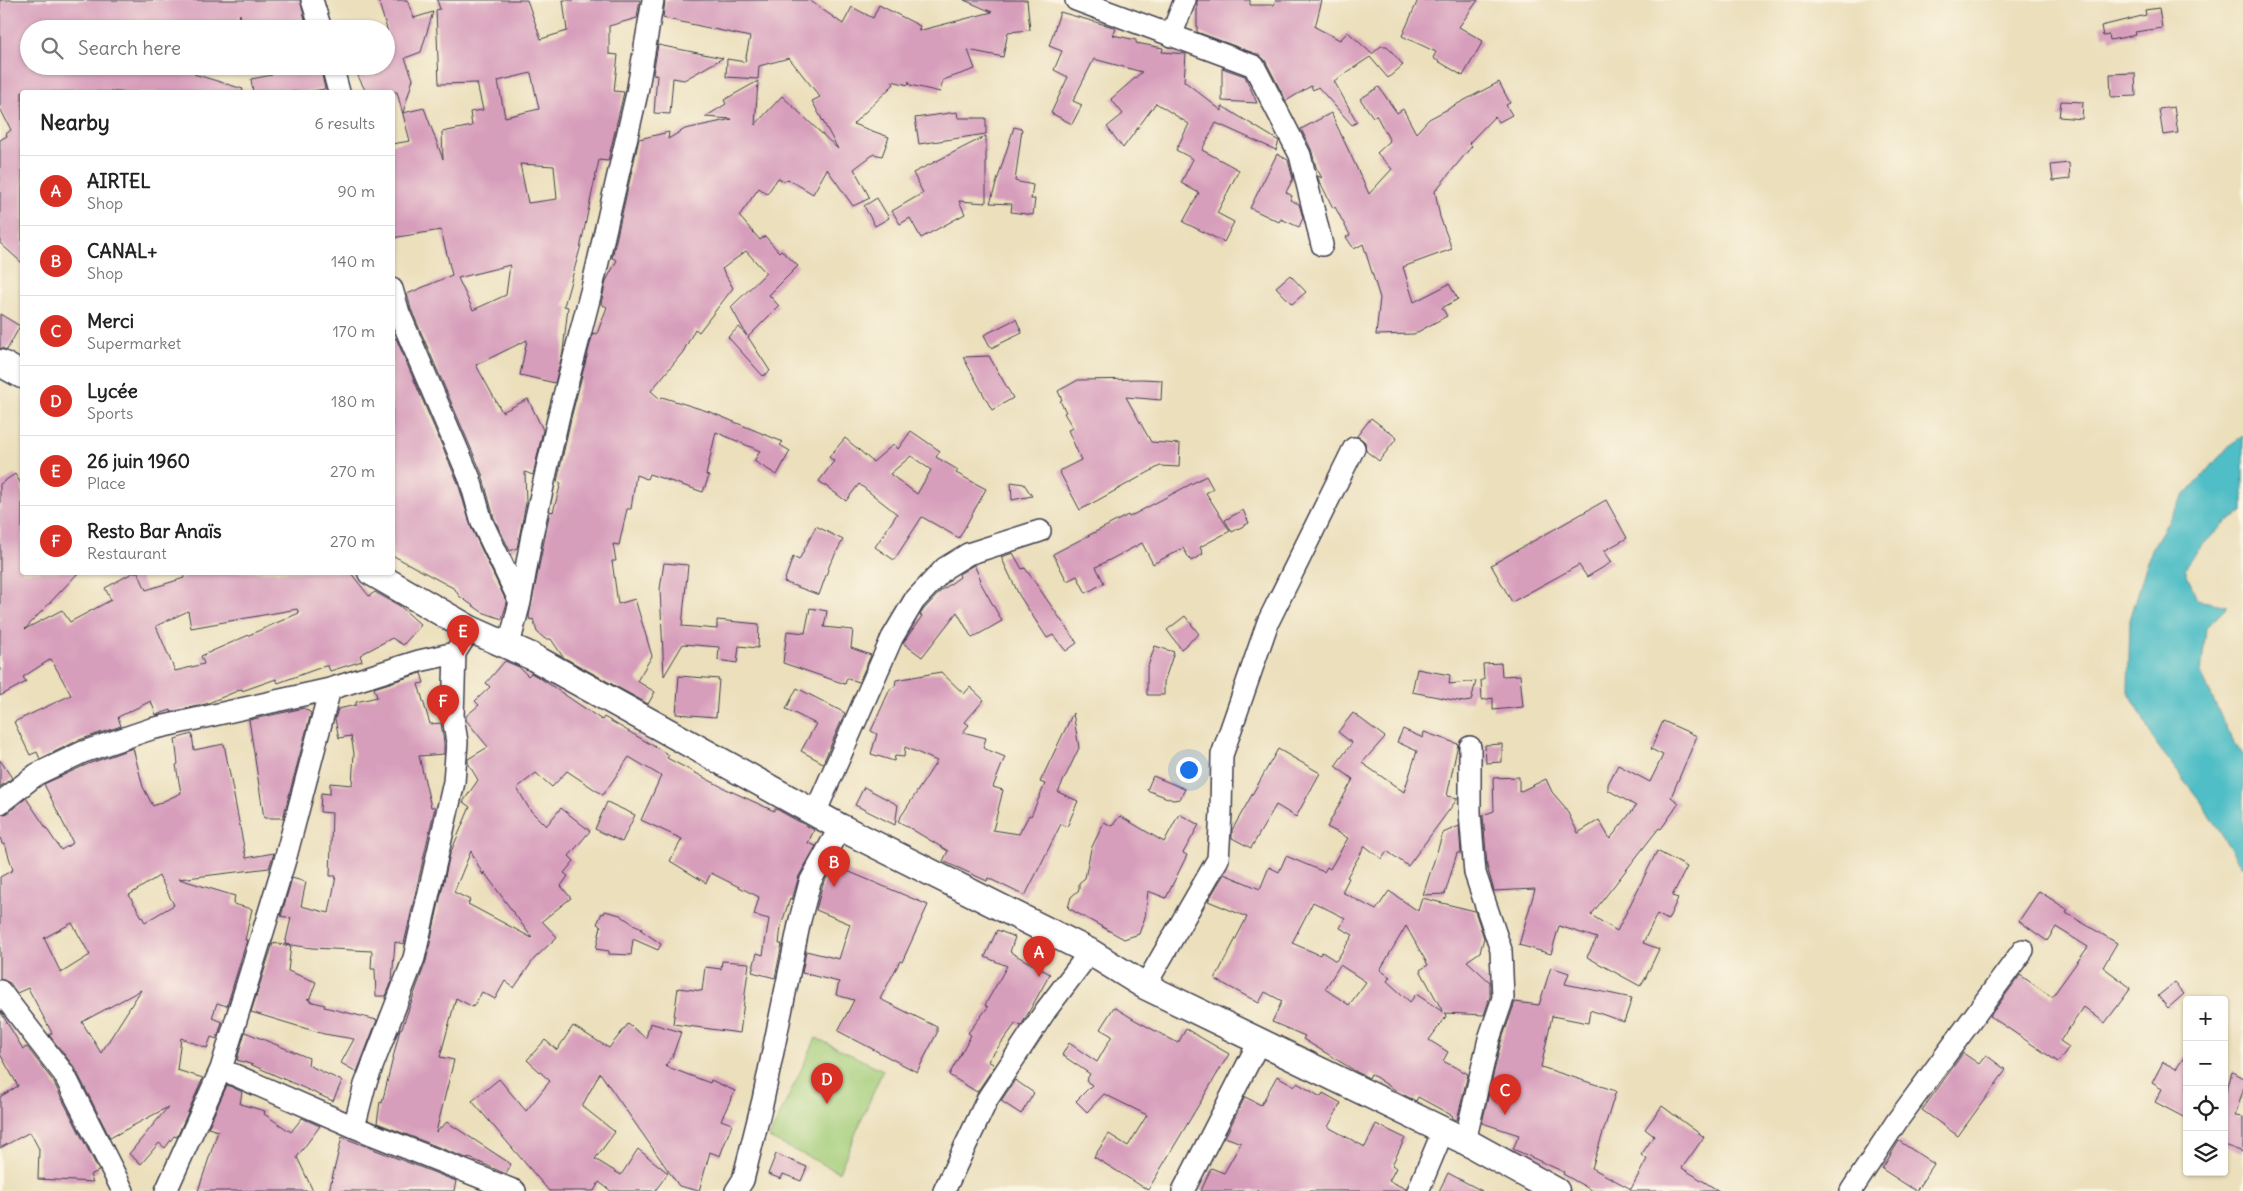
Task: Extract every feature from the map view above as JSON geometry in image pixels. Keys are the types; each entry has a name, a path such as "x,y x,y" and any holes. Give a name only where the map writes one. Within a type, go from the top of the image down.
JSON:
{"main road":[{"path":"0,363 20,374"},
{"path":"376,575 470,629 509,645 840,827 1090,952 1145,986 1454,1136 1556,1191"}],"street":[{"path":"312,0 318,20"},
{"path":"509,645 520,602 532,535 558,415 592,288 637,93 653,0"},
{"path":"1076,0 1254,66 1300,155 1322,245"},
{"path":"1171,36 1185,0"},
{"path":"334,75 338,90"},
{"path":"395,299 399,313 470,479 482,522 520,602"},
{"path":"1145,986 1218,859 1222,813 1222,755 1268,622 1354,448"},
{"path":"815,813 892,638 914,600 945,568 968,554 1040,531"},
{"path":"354,1127 365,1085 414,958 454,782 457,742 453,717 455,653 470,629"},
{"path":"0,803 45,771 83,752 151,728 330,689 419,661 455,653"},
{"path":"166,1191 221,1068 285,860 330,689"},
{"path":"1418,1191 1454,1136 1503,998 1501,950 1475,874 1470,812 1470,747"},
{"path":"736,1191 743,1180 763,1100 800,920 810,882 840,827"},
{"path":"1851,1191 1897,1121 2023,950"},
{"path":"944,1191 988,1098 1046,1010 1090,952"},
{"path":"0,991 64,1074 123,1191"},
{"path":"1183,1191 1259,1042"},
{"path":"221,1068 354,1127 515,1191"}],"green space":[{"path":"816,1038 883,1070 839,1172 769,1138"}],"water":[{"path":"2243,436 2243,512 2210,537 2185,569 2197,600 2228,606 2206,628 2201,673 2228,732 2243,755 2243,867 2202,803 2157,745 2128,690 2130,620 2151,550 2182,498 2231,444"}],"building":[{"path":"0,0 300,0 305,20 241,20 240,14 238,20 20,20 20,75 197,75 243,89 20,90 20,261 0,243 0,140 7,136 6,134 11,130 0,108"},
{"path":"378,0 407,0 414,18 433,12 421,52 405,58 413,79 403,113 424,108 443,159 442,132 472,126 470,112 483,110 477,83 439,84 436,10 440,9 437,0 527,0 541,39 567,31 563,0 640,0 637,18 609,26 609,54 618,55 614,91 624,92 608,161 599,160 580,249 564,306 568,307 563,351 555,383 520,375 527,340 476,365 502,412 528,399 543,430 533,475 525,472 526,503 517,548 510,551 494,518 482,474 411,309 407,294 452,275 441,230 395,238 395,144 410,141 397,92 395,90 365,90 358,75 395,75 395,20 384,20","holes":["531,73 539,109 505,117 498,81","520,164 554,166 557,199 528,203","510,265 506,295 473,310 458,278"]},
{"path":"665,0 809,0 843,24 852,7 873,18 879,5 920,26 918,31 992,12 964,0 1027,0 1030,30 1008,32 1003,57 968,50 975,69 943,80 940,92 910,85 909,81 908,85 892,81 894,84 853,124 889,137 882,156 874,154 854,169 870,198 853,206 827,169 813,194 788,179 785,182 778,178 767,194 759,188 739,216 760,240 765,236 779,252 781,250 798,266 769,295 779,306 748,337 770,371 763,376 728,337 739,327 747,336 731,307 766,273 746,251 722,269 733,288 699,332 695,329 683,352 651,391 660,399 662,397 710,412 783,442 780,445 790,451 777,475 754,461 760,451 716,432 706,475 709,476 703,492 649,474 647,479 636,475 631,509 627,509 619,545 613,544 616,561 612,561 618,604 635,599 652,656 637,681 655,692 648,704 563,657 551,639 545,639 537,632 533,619 530,620 529,616 550,511 553,512 561,483 557,482 571,418 593,333 597,334 607,307 601,304 606,281 617,260 612,258 639,139 669,132 668,139 685,129 732,119 705,117 726,104 724,100 758,81 755,125 782,96 838,149 812,101 820,97 789,58 759,66 758,79 726,77 727,59 745,62 750,37 663,18"},
{"path":"1197,0 1250,0 1250,5 1274,5 1276,0 1322,0 1315,27 1340,40 1348,32 1372,54 1381,46 1387,46 1403,65 1388,78 1370,57 1334,81 1357,122 1352,125 1318,87 1313,90 1311,86 1286,101 1265,60 1259,55 1197,32"},
{"path":"1418,0 1478,0 1459,27 1483,41 1463,76 1433,58 1436,52 1402,36"},
{"path":"2159,8 2162,28 2135,32 2136,35 2110,40 2109,35 2103,36 2101,26 2146,15 2145,10"},
{"path":"1060,12 1113,27 1116,29 1113,35 1136,40 1136,43 1163,48 1162,52 1186,54 1184,81 1222,111 1222,106 1279,141 1276,150 1216,123 1202,150 1239,170 1217,213 1234,222 1224,242 1183,222 1199,193 1181,183 1193,159 1176,150 1189,124 1156,103 1123,148 1107,127 1123,114 1111,99 1142,72 1094,59 1073,101 1082,105 1072,124 1051,113 1068,77 1054,70 1062,51 1049,46"},
{"path":"658,45 723,58 684,80 673,78 670,114 654,113 657,75 653,74"},
{"path":"1222,68 1245,76 1257,103 1222,101"},
{"path":"2135,73 2136,96 2111,97 2110,74"},
{"path":"272,75 322,75 325,89 253,90 251,79"},
{"path":"1499,82 1510,103 1506,105 1512,115 1499,122 1495,116 1469,143 1472,146 1435,191 1440,217 1452,249 1403,267 1414,302 1449,284 1458,299 1442,308 1447,316 1414,334 1376,335 1380,298 1363,244 1354,249 1346,237 1350,235 1335,207 1333,208 1318,178 1318,176 1322,178 1301,129 1331,113 1369,194 1392,169 1377,153 1390,141 1376,115 1373,117 1360,99 1379,87 1397,113 1403,109 1416,133 1429,119"},
{"path":"2061,101 2083,102 2082,119 2059,117"},
{"path":"2174,107 2178,133 2163,135 2159,109"},
{"path":"957,112 958,118 986,118 986,134 919,144 915,118"},
{"path":"1014,127 1022,129 1015,181 1033,185 1031,199 1035,199 1033,215 1011,212 1012,204 990,203"},
{"path":"986,136 986,203 959,201 965,214 921,238 910,218 900,224 892,211 923,193 913,173"},
{"path":"1277,154 1288,160 1293,179 1286,192 1292,196 1290,200 1299,204 1303,218 1299,227 1281,219 1279,222 1250,208"},
{"path":"2069,163 2070,179 2053,181 2051,165"},
{"path":"877,198 889,218 875,226 864,206"},
{"path":"1290,275 1306,292 1292,304 1276,287"},
{"path":"0,314 20,326 7,350 0,348"},
{"path":"1016,319 1022,333 991,348 984,335"},
{"path":"395,338 458,483 471,527 507,603 502,619 482,612 459,596 455,589 395,557"},
{"path":"989,356 1013,398 992,410 963,357"},
{"path":"1078,380 1162,380 1161,400 1126,397 1151,442 1180,444 1179,467 1160,466 1080,510 1059,471 1081,460 1068,430 1073,428 1064,413 1066,412 1060,401 1062,400 1058,391"},
{"path":"1371,418 1397,438 1379,461 1366,451 1365,442 1357,436"},
{"path":"911,431 940,451 936,457 958,470 956,473 986,489 959,538 922,517 894,560 875,547 897,514 859,484 846,501 819,481 834,461 829,457 845,438 873,462 894,444 898,449","holes":["911,456 931,470 917,494 890,474"]},
{"path":"15,474 20,482 20,575 76,575 25,629 62,610 70,622 111,600 105,588 129,575 139,575 146,590 184,578 184,575 352,575 369,596 375,592 400,606 421,625 403,645 392,638 360,655 362,661 330,671 328,666 325,666 278,683 276,679 242,691 242,689 206,704 171,712 171,710 156,715 151,701 118,717 121,726 79,740 40,759 37,752 30,755 14,722 71,695 51,659 23,677 26,682 0,696 0,484","holes":["297,609 299,613 201,656 204,664 175,671 156,626 188,611 191,628"]},
{"path":"1206,476 1213,489 1206,493 1230,531 1200,547 1203,554 1191,561 1183,548 1153,564 1142,543 1096,567 1104,583 1086,593 1077,576 1067,581 1053,554 1128,515 1129,517"},
{"path":"1011,482 1024,484 1032,496 1012,500"},
{"path":"1606,500 1627,538 1604,551 1612,562 1587,577 1579,565 1512,602 1491,565"},
{"path":"1243,510 1249,523 1232,532 1225,520"},
{"path":"816,526 843,540 830,564 819,595 784,582 793,557 799,560"},
{"path":"1013,553 1022,569 1025,568 1077,643 1066,651 1053,635 1047,638 1019,595 1001,557"},
{"path":"664,563 688,565 682,626 717,629 717,620 759,624 758,648 739,646 737,663 718,660 719,647 683,644 664,676 660,589"},
{"path":"974,565 981,580 979,580 1002,621 972,638 957,612 922,657 903,643 922,616 920,615 924,609 942,590 960,577 959,574"},
{"path":"810,608 827,611 824,627 853,630 851,648 871,655 859,682 847,678 845,684 783,663 787,631 805,633"},
{"path":"1185,616 1199,634 1181,649 1167,630"},
{"path":"1155,646 1174,652 1164,682 1164,695 1147,695 1147,669"},
{"path":"505,661 519,667 528,676 531,673 543,680 602,720 604,717 669,755 667,758 724,788 774,811 775,809 778,810 814,830 808,843 816,846 799,876 792,900 790,898 781,926 779,944 782,944 775,978 752,972 757,953 763,955 769,919 754,915 759,897 711,873 706,883 670,861 682,839 641,820 661,776 629,757 603,795 567,771 552,787 536,773 517,788 530,810 546,826 561,808 590,831 569,856 574,861 564,873 568,876 561,886 571,898 542,921 557,937 534,959 514,988 505,981 495,999 482,992 473,1007 456,998 440,1057 454,1060 436,1132 447,1122 511,1164 506,1174 470,1158 377,1123 380,1102 382,1103 400,1029 402,1028 426,961 450,854 470,807 463,802 478,780 468,763 468,759 488,747 466,720 466,716 479,705 475,701 490,687 486,683","holes":["471,851 483,875 484,872 532,938 468,904 470,900 454,892"]},
{"path":"1501,663 1502,676 1520,675 1523,707 1493,710 1493,698 1482,700 1481,680 1484,680 1483,664"},
{"path":"1417,669 1450,675 1449,684 1476,681 1471,701 1464,702 1412,692"},
{"path":"941,672 964,694 970,687 984,700 965,722 969,725 963,732 986,738 983,748 1005,757 993,787 1003,790 993,830 1019,834 1029,815 1031,816 1045,784 1040,782 1073,713 1079,748 1058,792 1078,801 1067,827 1061,824 1025,896 988,878 987,881 943,861 948,851 898,821 937,761 905,747 904,757 895,756 894,761 871,754 877,734 871,731 890,689 895,686 896,680"},
{"path":"421,673 424,683 418,684 430,724 441,723 444,754 419,756 431,807 435,807 404,944 395,942 392,981 386,996 376,996 375,969 371,969 372,951 312,948 285,944 291,918 281,916 292,878 306,882 301,906 329,913 336,876 330,876 332,813 320,812 321,793 330,794 330,783 352,785 354,753 351,736 339,738 335,719 338,709 377,697 374,688"},
{"path":"679,676 719,679 716,717 676,714"},
{"path":"797,688 845,713 823,763 801,751 816,724 786,709"},
{"path":"304,708 311,713 283,818 264,818 249,720"},
{"path":"1353,713 1385,737 1362,763 1404,792 1417,751 1397,742 1403,729 1423,738 1424,732 1458,744 1447,796 1458,798 1408,866 1387,851 1382,859 1365,846 1347,877 1349,878 1342,892 1376,910 1389,891 1418,911 1422,898 1475,911 1484,938 1480,952 1467,961 1490,982 1490,996 1484,1015 1445,1013 1447,1015 1429,1040 1448,1052 1443,1061 1468,1074 1457,1120 1418,1097 1416,1101 1398,1092 1371,1074 1369,1078 1357,1072 1303,1039 1305,1036 1272,1022 1282,1001 1265,992 1259,1003 1215,979 1247,917 1208,901 1224,874 1260,889 1269,867 1279,872 1286,856 1324,872 1327,867 1330,869 1348,838 1327,827 1353,779 1335,766 1352,743 1338,732","holes":["1313,902 1345,918 1340,928 1353,935 1336,961 1322,952 1320,955 1292,943","1406,926 1428,965 1420,970 1443,1012 1416,994 1410,1002 1387,981 1390,977 1380,970","1340,965 1366,982 1349,1005 1325,989"]},
{"path":"1663,721 1697,736 1671,797 1679,803 1661,829 1659,828 1591,915 1617,931 1657,851 1687,867 1672,896 1678,898 1668,920 1657,914 1643,943 1659,949 1645,979 1640,986 1587,957 1597,938 1559,926 1551,954 1519,945 1535,889 1494,891 1487,866 1483,815 1494,811 1493,778 1519,777 1519,792 1546,779 1552,792 1565,807 1578,833 1599,820 1610,839 1636,806 1608,790 1608,784 1618,765 1650,782 1663,755 1651,749"},
{"path":"192,734 194,750 224,744 246,858 274,853 269,868 179,879 235,896 233,904 252,909 245,940 247,940 227,1006 217,1003 212,1018 222,1022 217,1039 211,1037 207,1048 181,1038 177,1070 203,1078 177,1137 174,1136 165,1148 159,1143 141,1164 129,1154 168,1107 110,1138 75,1068 49,1035 52,1033 28,988 17,993 10,983 0,979 0,877 13,870 5,844 2,844 0,837 0,815 8,813 26,798 61,850 73,843 44,784 88,764 133,748 143,787 153,806 181,793 176,765 178,764 175,739","holes":["159,876 174,905 145,922 129,895","72,923 90,955 61,973 44,938","141,990 101,1053 82,1022"]},
{"path":"1502,744 1502,762 1486,763 1485,745"},
{"path":"1278,749 1320,773 1296,817 1276,805 1251,848 1232,838 1232,830"},
{"path":"0,760 12,778 0,787"},
{"path":"1153,776 1185,789 1180,799 1173,800 1147,790"},
{"path":"864,787 898,805 895,825 855,805"},
{"path":"607,802 635,815 622,842 595,829"},
{"path":"1179,814 1199,825 1183,853 1187,855 1166,898 1148,891 1145,917 1139,934 1124,939 1068,908 1071,897 1079,890 1079,883 1085,878 1091,849 1104,822 1112,826 1120,816 1164,842"},
{"path":"1459,826 1461,853 1457,853 1445,894 1423,895 1443,833"},
{"path":"833,865 928,905 902,962 900,961 880,999 937,1027 937,1033 917,1072 838,1031 854,1000 836,995 839,982 802,973 806,951 839,959 850,924 816,910 822,887"},
{"path":"2039,891 2068,910 2066,913 2117,943 2103,967 2131,988 2105,1023 2084,1007 2060,1041 2069,1047 2058,1062 1990,1016 2020,975 2052,997 2088,947 2056,927 2047,941 2019,921"},
{"path":"605,911 620,915 642,928 641,930 661,944 658,950 633,939 631,955 609,954 609,951 596,949 601,926 597,924 602,913 604,914"},
{"path":"997,930 1015,937 1010,952 1050,974 1021,1026 1016,1023 988,1061 994,1067 977,1092 949,1075 971,1035 968,1033 988,1007 985,1005 1007,966 985,957"},
{"path":"273,943 291,946 288,971 316,982 310,998 307,999 310,999 309,1001 325,1005 324,1007 377,1020 357,1072 341,1063 354,1039 324,1034 251,1012"},
{"path":"722,961 749,963 740,1033 673,1024 678,988 702,991 705,967 721,969"},
{"path":"1551,967 1569,973 1565,984 1632,998 1624,1022 1590,1010 1588,1023 1552,1016 1541,1067 1616,1091 1592,1168 1631,1189 1647,1159 1641,1155 1654,1136 1645,1129 1662,1106 1704,1137 1682,1168 1719,1191 1593,1191 1563,1174 1564,1172 1513,1149 1519,1135 1482,1123 1501,1042 1515,1002 1539,1005"},
{"path":"2174,983 2184,994 2168,1008 2158,996"},
{"path":"1114,1007 1178,1043 1186,1029 1229,1054 1148,1190 1094,1157 1109,1134 1128,1146 1147,1115 1104,1094 1087,1112 1076,1101 1092,1085 1086,1081 1090,1074 1062,1055 1069,1043 1097,1062 1112,1036 1100,1029"},
{"path":"0,1011 23,1049 27,1047 53,1081 99,1171 90,1175 93,1182 38,1179 39,1149 30,1132 0,1148 0,1097 18,1086 0,1054"},
{"path":"650,1023 681,1032 672,1057 665,1066 710,1083 711,1080 735,1091 721,1120 732,1124 720,1156 710,1152 699,1191 679,1186 600,1073 582,1106 615,1132 595,1159 621,1175 638,1149 668,1173 655,1191 611,1191 599,1182 594,1191 549,1191 472,1101 499,1079 526,1111 550,1081 527,1060 545,1040 557,1050 573,1026 609,1048 628,1024 646,1038"},
{"path":"245,1032 309,1058 308,1065 342,1081 333,1101 237,1060"},
{"path":"1963,1053 1979,1064 1986,1055 2006,1070 1958,1136 1922,1110"},
{"path":"2183,1059 2183,1117 2155,1102 2162,1089 2152,1083 2163,1062 2176,1069"},
{"path":"2232,1072 2243,1078 2243,1091 2235,1116 2243,1117 2243,1152 2228,1146 2228,1086"},
{"path":"1277,1076 1295,1086 1297,1083 1321,1097 1323,1093 1341,1103 1328,1127 1365,1147 1376,1124 1405,1138 1392,1165 1396,1168 1389,1181 1406,1189 1406,1191 1201,1191 1211,1168 1224,1173 1241,1143 1225,1137 1245,1097 1261,1105"},
{"path":"1015,1080 1034,1093 1021,1114 1001,1101"},
{"path":"227,1085 242,1092 240,1104 265,1111 264,1114 291,1132 302,1118 320,1126 297,1157 313,1191 198,1191 218,1131 208,1128"},
{"path":"342,1137 456,1181 454,1191 329,1191"},
{"path":"1899,1141 1934,1164 1916,1191 1882,1169"},
{"path":"776,1154 807,1167 801,1181 783,1174 781,1179 768,1174"},
{"path":"1448,1173 1482,1191 1439,1191"}],"place":[{"name":"26 juin 1960","path":"463,656"},
{"name":"Resto Bar Anaïs","path":"443,726"},
{"name":"CANAL+","path":"834,887"},
{"name":"AIRTEL","path":"1039,977"},
{"name":"Lycée","path":"827,1104"},
{"name":"Merci","path":"1505,1115"}]}
